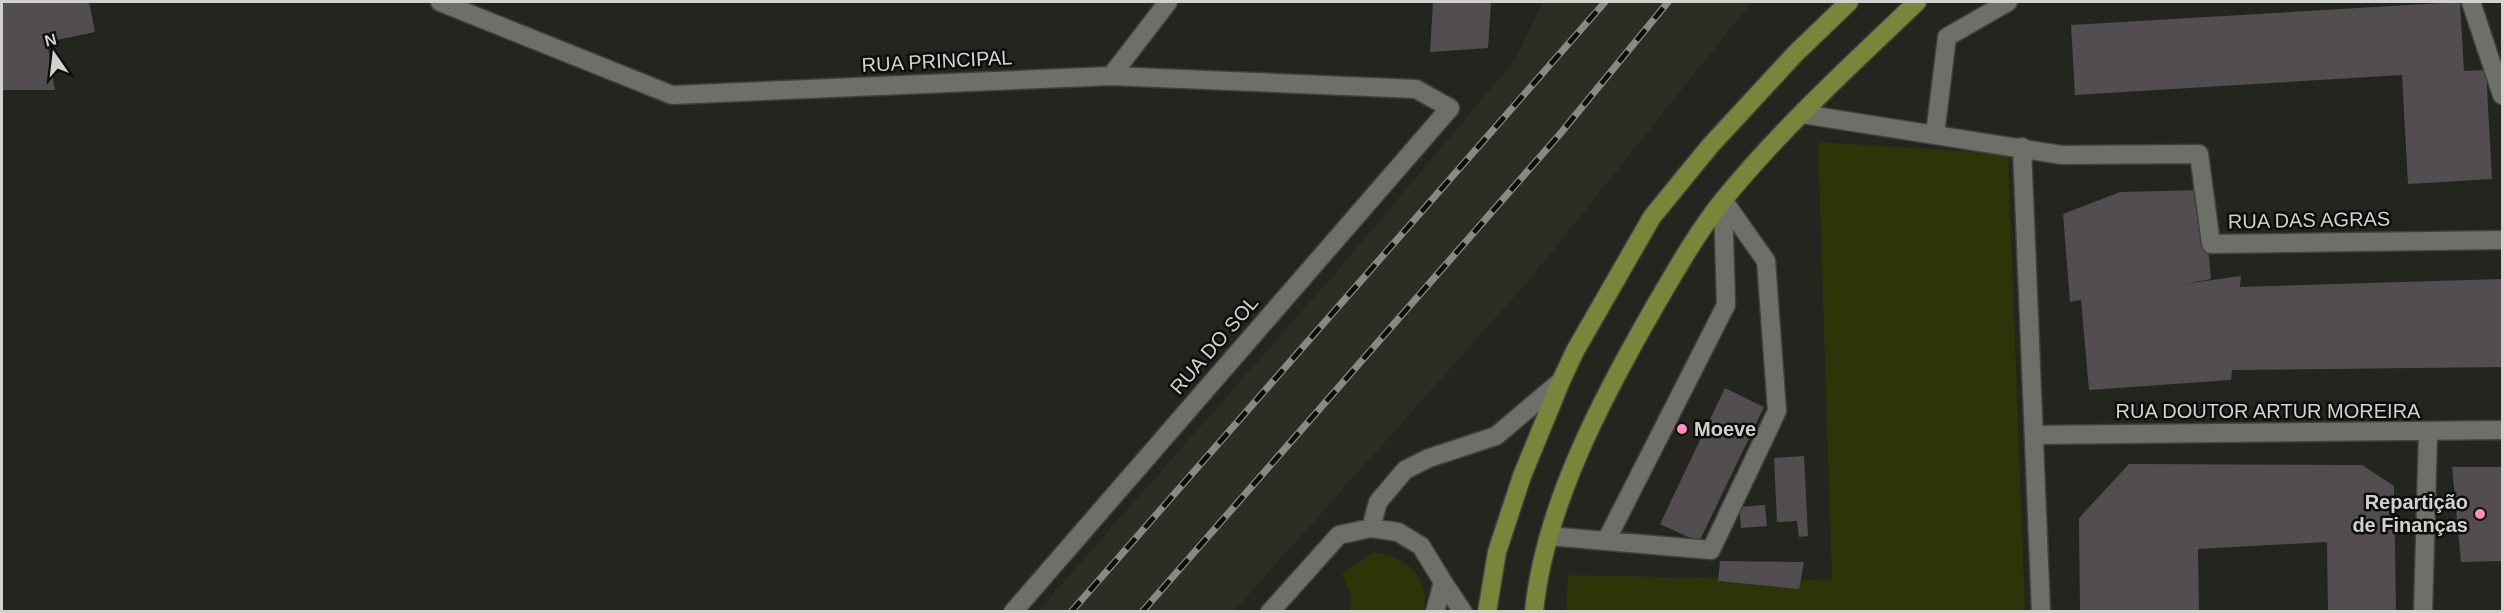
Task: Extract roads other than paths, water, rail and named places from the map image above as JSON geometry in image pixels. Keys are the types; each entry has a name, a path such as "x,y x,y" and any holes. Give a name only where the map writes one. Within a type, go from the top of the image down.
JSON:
{"main road":[{"path":"1487,612 1497,552 1522,476 1561,381 1575,351 1652,217 1710,146 1795,54 1849,2"},
{"path":"1533,612 1549,536 1612,381 1671,279 1723,200 1802,114 1917,2"}],"street":[{"name":"RUA PRINCIPAL","path":"440,2 672,95 1111,76 1416,89 1450,108"},
{"path":"1111,76 1168,2"},
{"path":"1935,134 1947,37 2008,2"},
{"path":"2471,2 2502,95"},
{"name":"RUA DO SOL","path":"1013,612 1450,108"},
{"name":"RUA DAS AGRAS","path":"1802,114 2062,155 2199,154 2211,244 2502,240"},
{"path":"2022,147 2041,612"},
{"path":"1606,541 1726,305 1723,200"},
{"path":"1549,536 1711,550 1777,411 1766,261 1723,200"},
{"path":"1371,528 1378,502 1405,470 1429,458 1496,436 1561,381"},
{"name":"RUA DOUTOR ARTUR MOREIRA","path":"2034,435 2375,431 2427,433 2502,430"},
{"path":"2423,612 2427,433"},
{"path":"1270,612 1339,535 1371,528 1398,532 1421,546 1463,612"},
{"path":"1435,612 1443,582"}],"railway":[{"path":"1071,612 1605,2"},
{"path":"1142,612 1560,134 1668,2"}],"place":[{"name":"Moeve","path":"1682,429"},
{"name":"Repartição de Finanças","path":"2480,514"}]}
